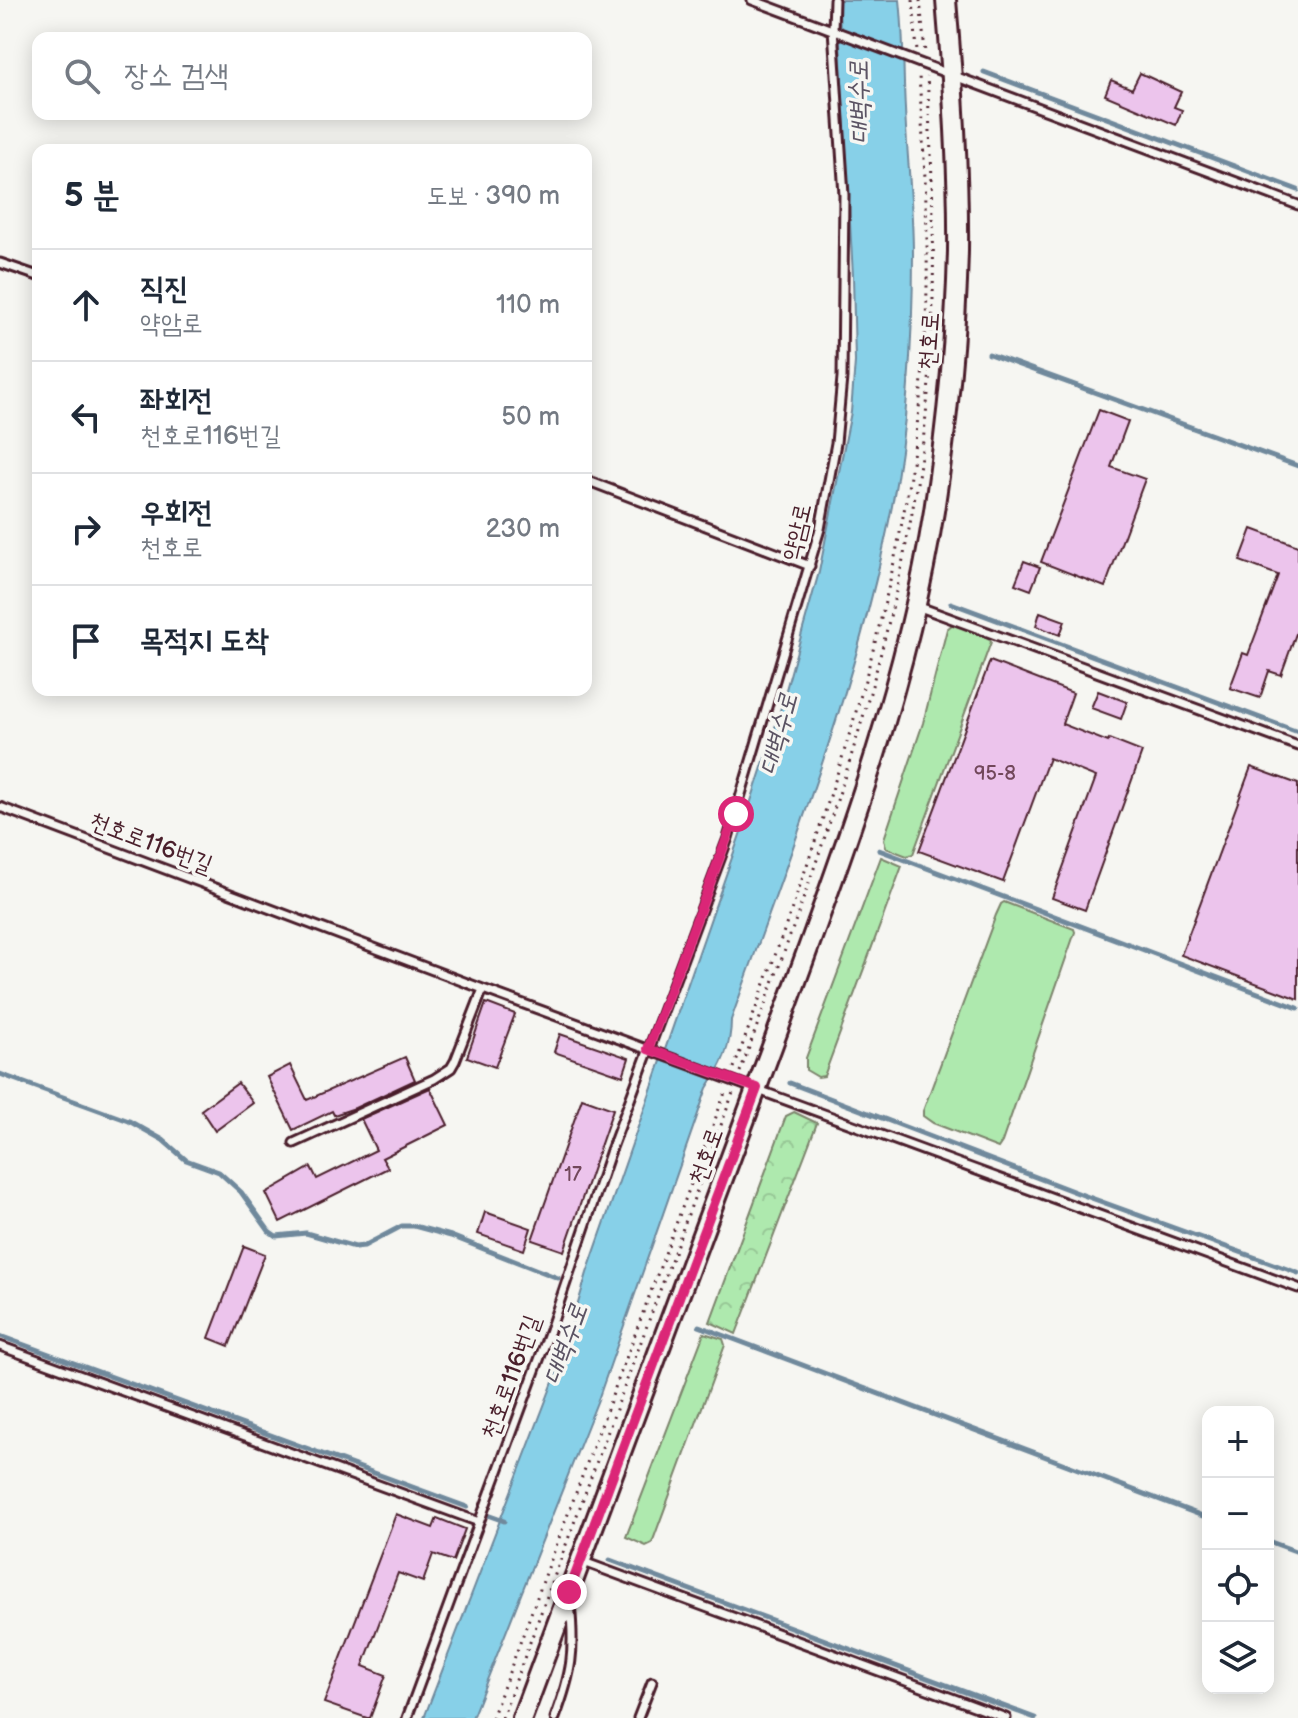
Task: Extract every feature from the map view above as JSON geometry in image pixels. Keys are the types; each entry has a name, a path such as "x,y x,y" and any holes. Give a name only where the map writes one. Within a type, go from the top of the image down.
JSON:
{"street":[{"name":"천호로","path":"522,1718 757,1088 886,724 933,515 955,330 958,249 946,0"}],"lane":[{"path":"752,0 1298,205"},
{"name":"약암로","path":"651,1049 728,838 810,566 836,443 842,378 844,195 834,0"},
{"path":"0,263 32,274"},
{"path":"592,482 810,566"},
{"path":"915,605 1298,746"},
{"name":"천호로116번길","path":"0,807 483,989 1298,1288"},
{"path":"294,1143 451,1068 483,989"},
{"name":"천호로116번길","path":"407,1718 651,1049"},
{"path":"0,1346 479,1522"},
{"path":"581,1561 1006,1718"},
{"path":"555,1718 570,1679 573,1657 569,1592"},
{"path":"638,1718 652,1682"}],"path":[{"path":"492,1718 849,768 889,623 924,433 933,300 932,193 913,0"},
{"path":"502,1718 837,781 877,636 898,546 916,436 926,313 920,0"}],"green space":[{"path":"953,624 989,638 991,642 913,854 907,856 886,848 884,839 923,723 947,629"},
{"path":"881,857 902,866 824,1076 818,1077 806,1070 806,1058"},
{"path":"1004,902 1075,932 998,1148 933,1123 923,1116 923,1111 996,915"},
{"path":"794,1112 817,1123 736,1334 710,1322 786,1116"},
{"path":"704,1333 723,1339 725,1345 652,1543 646,1546 626,1537"}],"water":[{"name":"대벽수로","path":"839,0 900,0 901,14 913,236 912,317 902,443 878,572 821,766 731,1020 725,1056 707,1088 599,1397 472,1718 424,1718 560,1364 587,1273 742,829 778,718 819,572 851,412 855,362"}],"building":[{"path":"1140,73 1181,92 1174,107 1182,110 1176,125 1105,95 1111,80 1132,89"},
{"path":"1099,410 1128,421 1111,467 1145,479 1105,587 1041,562"},
{"path":"1252,529 1298,546 1298,628 1281,675 1269,671 1260,698 1230,688 1243,653 1248,655 1278,575 1240,561"},
{"path":"1024,561 1040,567 1031,590 1015,584"},
{"path":"1040,612 1065,621 1060,635 1036,626"},
{"path":"990,661 1073,693 1062,724 1142,752 1085,910 1052,898 1096,777 1049,758 1003,882 919,851"},
{"path":"1098,691 1127,702 1121,719 1091,708"},
{"path":"1251,767 1298,784 1298,999 1181,955"},
{"path":"486,1003 515,1014 495,1067 467,1057"},
{"path":"560,1034 629,1058 623,1076 554,1052"},
{"path":"405,1057 415,1080 355,1108 334,1115 332,1111 293,1130 267,1077 290,1065 307,1100"},
{"path":"238,1083 253,1103 215,1131 201,1110"},
{"path":"430,1088 448,1125 382,1158 388,1168 280,1222 266,1193 311,1167 317,1179 376,1150 361,1119"},
{"path":"582,1098 613,1109 564,1251 532,1240"},
{"path":"485,1212 531,1228 524,1250 478,1234"},
{"path":"244,1246 265,1254 229,1346 209,1338"},
{"path":"396,1514 433,1528 437,1518 465,1529 453,1561 433,1554 423,1582 398,1573 363,1666 386,1675 370,1718 367,1718 324,1703"}],"waterway":[{"path":"984,72 1298,190"},
{"path":"989,354 1298,466"},
{"path":"951,603 1298,732"},
{"path":"879,850 1298,1008"},
{"path":"0,1074 129,1121 163,1140 186,1160 219,1172 241,1192 276,1236 306,1233 355,1247 364,1246 402,1226 414,1226 451,1236 558,1278"},
{"path":"790,1083 1298,1273"},
{"path":"699,1326 1202,1516"},
{"path":"0,1336 467,1507"},
{"path":"490,1516 504,1521"},
{"path":"1274,1543 1298,1552"},
{"path":"610,1560 1035,1718"}],"route":[{"path":"569,1592 757,1088 648,1049 736,814"}]}
